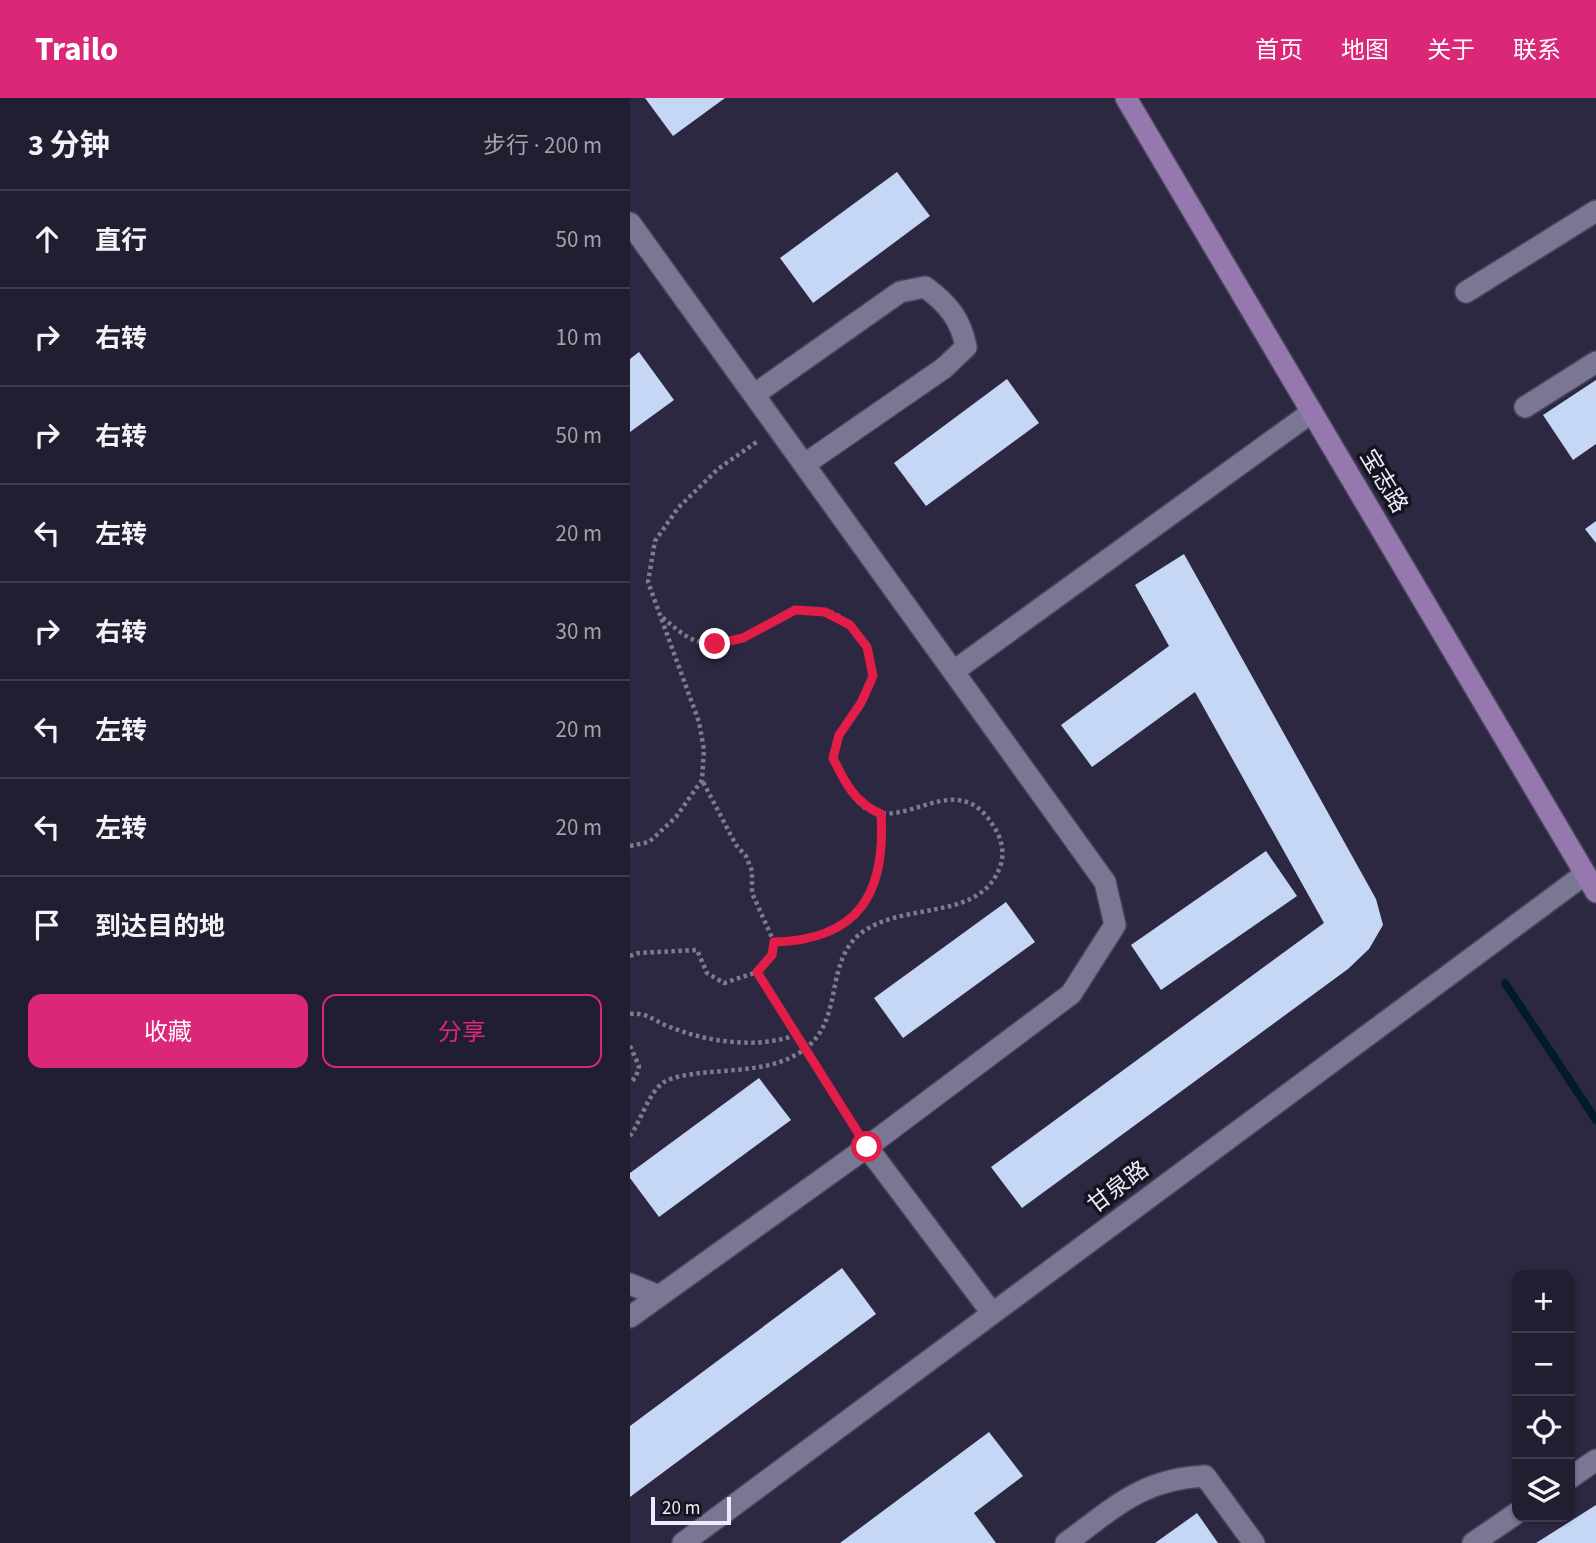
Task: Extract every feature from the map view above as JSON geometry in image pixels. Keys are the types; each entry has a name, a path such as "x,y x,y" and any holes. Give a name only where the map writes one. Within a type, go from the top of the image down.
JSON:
{"street":[{"name":"宝志路","path":"1126,98 1596,892"},
{"path":"1466,292 1596,211"},
{"path":"630,223 1105,882 1115,925 1072,994 867,1147 630,1317"},
{"path":"755,394 900,292 925,287 945,302 962,327 966,347 944,368 805,464"},
{"path":"1525,408 1596,362"},
{"path":"954,671 1312,412"},
{"name":"甘泉路","path":"683,1543 1585,874"},
{"path":"867,1147 992,1314"},
{"path":"630,1284 659,1296"},
{"path":"1575,1475 1596,1461"},
{"path":"1066,1543 1135,1492 1175,1477 1205,1476 1254,1543"},
{"path":"1473,1543 1512,1516"}],"path":[{"path":"630,846 649,842 676,817 702,780 704,750 699,722 648,582 655,541 678,508 718,469 779,427"},
{"path":"630,1136 662,1083 682,1075 787,1061 807,1047 829,1020 837,970 845,950 865,930 897,915 964,904 990,889 1001,864 1003,845 993,825 972,804 951,798 881,814 863,806 847,786 833,758 839,735 861,703 873,676 867,647 850,625 825,612 795,610 743,638 715,644 688,639 662,617"},
{"path":"630,956 638,953 696,950 707,973 724,983 757,972 772,955 774,942 752,893 752,871 746,856 736,845 702,780"},
{"path":"774,942 823,936 851,919 873,890 882,862 881,814"},
{"path":"757,972 807,1047 867,1147"},
{"path":"630,1014 646,1014 664,1025 749,1044 779,1042 798,1034"},
{"path":"630,1046 639,1066 636,1077 630,1083"}],"building":[{"path":"645,98 725,98 673,136"},
{"path":"897,172 930,216 813,303 780,258"},
{"path":"639,352 674,400 630,432 630,359"},
{"path":"1007,379 1039,423 926,506 894,463"},
{"path":"1596,380 1596,444 1573,460 1543,415"},
{"path":"1596,521 1596,543 1585,529"},
{"path":"1184,554 1376,899 1383,925 1369,949 1348,969 1022,1208 991,1167 1324,923 1195,692 1092,767 1061,725 1169,646 1135,585"},
{"path":"1266,851 1297,896 1161,990 1131,945"},
{"path":"1006,902 1035,942 903,1038 874,998"},
{"path":"759,1078 791,1120 659,1217 630,1178 630,1173"},
{"path":"842,1268 876,1314 630,1497 630,1426"},
{"path":"989,1432 1023,1476 974,1513 996,1543 840,1543"},
{"path":"1596,1505 1596,1543 1536,1543 1569,1522 1575,1522 1575,1518"},
{"path":"1197,1513 1218,1543 1155,1543"}],"waterway":[{"path":"1505,983 1596,1120"}],"route":[{"path":"715,644 743,638 769,621 795,610 825,612 850,625 867,647 873,676 861,703 839,735 833,758 847,786 863,806 881,814 882,862 873,890 851,919 823,936 774,942 772,955 757,972 807,1047 867,1147"}]}
